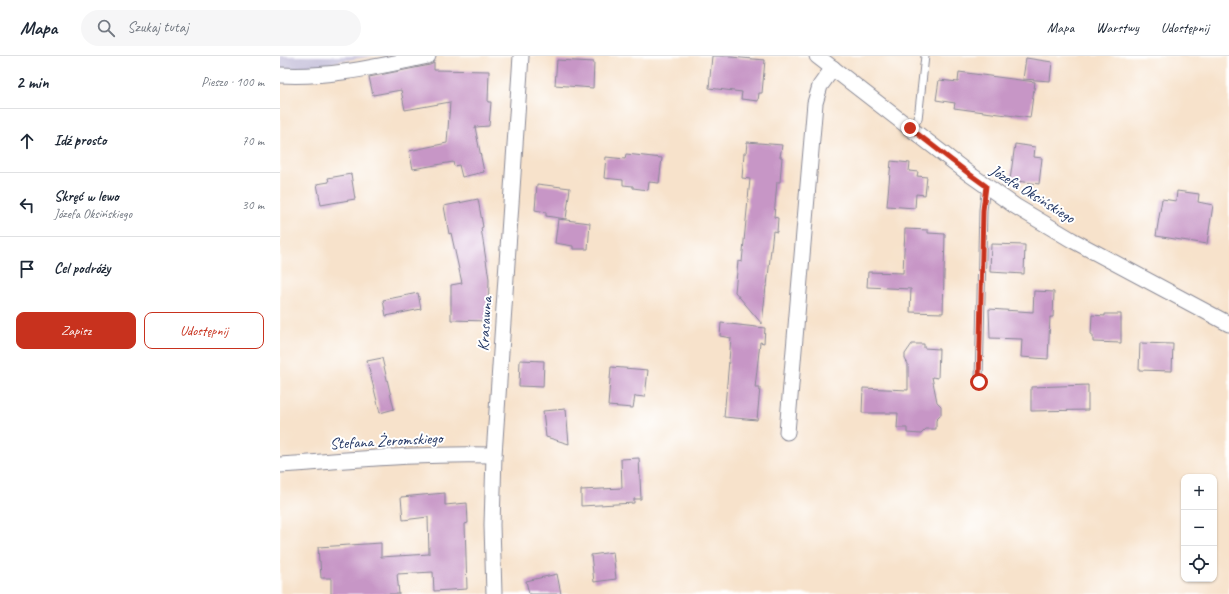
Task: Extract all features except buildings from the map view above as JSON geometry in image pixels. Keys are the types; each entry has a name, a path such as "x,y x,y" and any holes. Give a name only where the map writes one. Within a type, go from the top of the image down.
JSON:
{"street":[{"path":"280,75 310,76 358,70 428,56"},
{"name":"Krasawna","path":"494,594 492,525 494,456 521,56"},
{"name":"Józefa Oksińskiego","path":"817,56 968,173 1015,206 1072,240 1229,324"},
{"path":"787,432 816,104 820,86 833,68"},
{"name":"Stefana Żeromskiego","path":"280,465 406,456 494,456"}],"lane":[{"path":"910,128 918,118 925,56"},
{"path":"979,382 983,210 986,186"}],"shaded area":[{"path":"280,56 375,56 341,61 300,71 280,68"}],"route":[{"path":"910,128 986,186 983,210 979,382"}]}
